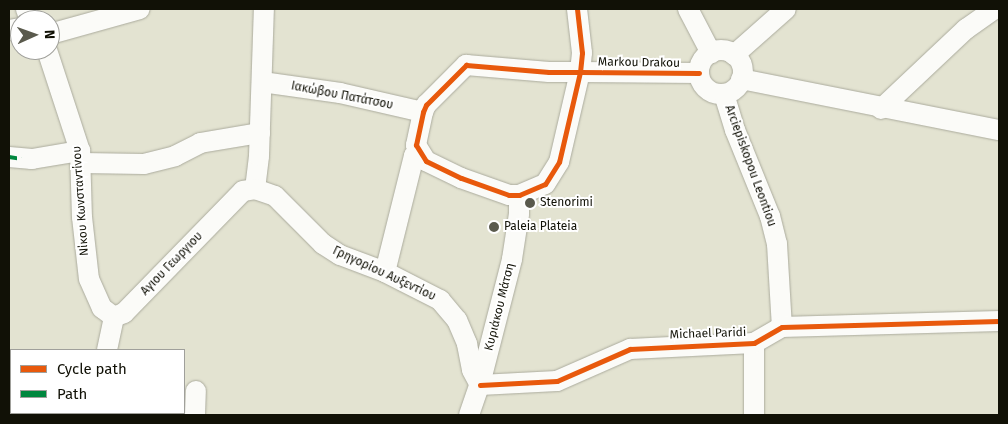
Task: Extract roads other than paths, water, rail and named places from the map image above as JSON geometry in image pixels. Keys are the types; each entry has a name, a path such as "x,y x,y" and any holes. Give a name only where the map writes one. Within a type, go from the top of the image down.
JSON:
{"street":[{"path":"60,30 99,16 140,9"},
{"path":"255,189 260,134 264,9"},
{"path":"577,9 582,53 580,72 559,162 552,177 537,189 519,195 461,178 426,161 419,152 416,145 426,105 466,65 580,72"},
{"path":"688,9 711,52"},
{"path":"734,55 786,9"},
{"path":"880,109 966,29 995,9"},
{"path":"722,50 734,55 741,66 741,79 734,89 724,94 707,89 699,73 703,59 711,52 722,50"},
{"name":"Νίκου Κωνσταντίνου","path":"50,60 81,157 86,263 102,308 114,317"},
{"name":"Markou Drakou","path":"580,72 699,73"},
{"path":"741,79 880,109 999,130"},
{"name":"Ιακώβου Πατάτσου","path":"262,82 340,93 423,112"},
{"name":"Arciepiskopou Leontiou","path":"724,94 735,130 770,216 776,244 782,327"},
{"path":"15,158 81,157 144,164 175,156 200,143 260,134"},
{"path":"385,272 414,156 419,152"},
{"name":"Γρηγορίου Αυξεντίου","path":"255,189 275,196 323,244 340,255 385,272 440,300 450,309 467,344 472,370 480,385"},
{"name":"Αγιου Γεωργιου","path":"114,317 124,313 243,191 255,189"},
{"name":"Κυριάκου Μάτση","path":"469,415 480,385 512,259 519,214 519,195"},
{"path":"107,349 114,317"},
{"name":"Michael Paridi","path":"480,385 557,381 630,349 754,343 782,327 999,322"},
{"path":"754,343 754,415"},
{"path":"195,415 196,391"}],"place":[{"name":"Stenorimi","path":"530,203"},
{"name":"Paleia Plateia","path":"494,227"}]}
